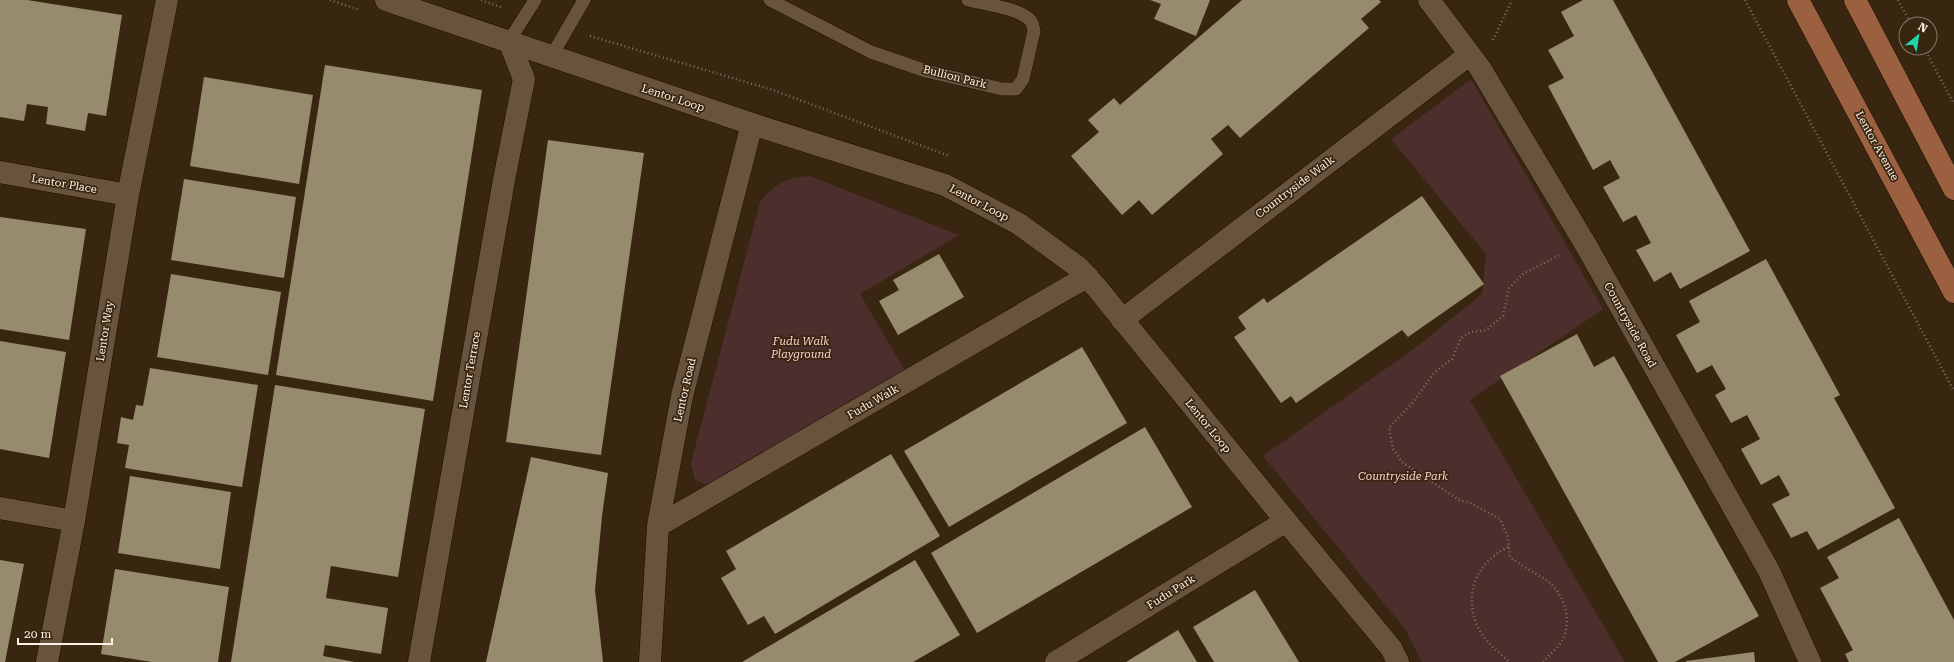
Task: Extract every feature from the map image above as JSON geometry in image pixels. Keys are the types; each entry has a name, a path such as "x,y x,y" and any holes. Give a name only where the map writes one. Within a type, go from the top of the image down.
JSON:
{"main road":[{"name":"Lentor Avenue","path":"1798,0 1954,292"},
{"path":"1855,0 1954,189"}],"street":[{"name":"Lentor Way","path":"47,662 74,521 128,195 167,0"},
{"name":"Lentor Loop","path":"386,0 752,124 945,185 1019,224 1078,267 1088,277 1286,522 1391,648 1398,662"},
{"name":"Countryside Road","path":"1429,0 1474,61 1587,247 1765,564 1810,662"},
{"path":"509,41 524,79 551,57"},
{"name":"Countryside Walk","path":"1122,320 1474,61"},
{"name":"Lentor Terrace","path":"419,662 504,180 524,79"},
{"name":"Lentor Road","path":"650,662 658,526 682,396 752,124"},
{"name":"Lentor Place","path":"0,172 128,195"},
{"name":"Fudu Walk","path":"658,526 1088,277"},
{"path":"0,508 74,521"},
{"name":"Fudu Park","path":"1056,662 1286,522"}],"lane":[{"path":"509,41 536,0"},
{"path":"551,57 584,0"},
{"name":"Bullion Park","path":"770,0 871,52 926,71 1002,89 1016,89 1023,80 1034,31 1033,23 1025,16 1016,12 972,1"}],"path":[{"path":"1474,61 1512,0"},
{"path":"1746,0 1954,391"},
{"path":"1898,0 1907,16"},
{"path":"1928,56 1954,104"},
{"path":"1543,662 1561,642 1566,626 1567,617 1560,594 1547,581 1510,557 1508,537 1500,519 1470,503 1458,500 1402,462 1393,449 1389,428 1414,401 1434,373 1452,360 1461,338 1470,332 1486,330 1503,316 1509,288 1524,273 1545,264 1562,254"},
{"path":"1508,548 1495,554 1484,566 1476,578 1471,594 1476,624 1490,644 1510,662"}],"green space":[{"name":"Countryside Park","path":"1471,79 1603,309 1470,400 1625,662 1422,662 1405,629 1263,456 1419,345 1482,294 1486,254 1391,139"},
{"name":"Fudu Walk Playground","path":"810,176 959,235 860,294 907,374 709,486 695,480 691,463 760,202 771,190 787,180"}],"building":[{"path":"0,0 27,0 122,15 106,116 88,113 85,131 46,124 48,107 27,104 24,121 0,117"},
{"path":"1150,0 1210,0 1196,36 1154,19 1161,4"},
{"path":"1242,0 1379,0 1381,2 1361,19 1369,28 1240,138 1228,125 1211,139 1223,154 1152,215 1139,200 1122,215 1071,156 1099,132 1088,120 1114,98 1120,105"},
{"path":"1583,0 1613,0 1750,251 1680,289 1671,272 1654,282 1636,250 1651,243 1636,215 1623,222 1603,187 1620,178 1610,160 1593,170 1548,86 1564,78 1548,50 1574,36 1561,12"},
{"path":"325,65 482,90 433,401 276,375"},
{"path":"204,77 313,95 299,184 190,166"},
{"path":"548,140 644,153 601,455 506,442"},
{"path":"184,179 296,197 284,278 171,260"},
{"path":"1422,196 1484,284 1408,337 1402,330 1296,403 1291,396 1281,403 1234,337 1246,329 1238,317 1264,298 1267,303"},
{"path":"0,217 86,229 69,340 0,329"},
{"path":"939,254 964,297 898,335 879,301 899,290 893,280"},
{"path":"1766,259 1840,395 1834,398 1895,508 1818,550 1807,531 1791,538 1772,504 1790,495 1779,475 1761,485 1741,449 1760,439 1747,415 1731,423 1715,395 1726,389 1712,365 1697,373 1676,335 1700,322 1689,301"},
{"path":"171,274 281,292 268,375 157,357"},
{"path":"1577,334 1594,367 1614,356 1759,616 1675,662 1658,662 1500,376"},
{"path":"0,341 66,352 49,458 0,449"},
{"path":"1082,347 1127,423 949,527 904,451"},
{"path":"150,368 258,385 242,487 125,468 129,445 117,443 121,417 133,420 136,405 143,406"},
{"path":"275,385 425,409 398,577 331,566 326,598 388,608 381,654 325,645 323,656 355,662 231,662"},
{"path":"1145,427 1192,507 977,633 931,553"},
{"path":"891,454 940,536 775,634 764,616 748,625 721,578 736,569 726,551"},
{"path":"531,457 608,473 602,516 595,590 603,662 486,662"},
{"path":"130,476 231,492 220,569 118,553"},
{"path":"1899,518 1954,620 1954,662 1849,662 1845,654 1853,650 1820,588 1839,578 1827,557"},
{"path":"0,560 24,564 5,662 0,662"},
{"path":"915,560 960,635 913,662 742,662"},
{"path":"115,569 229,587 218,662 152,662 101,654"},
{"path":"1255,590 1299,662 1214,662 1193,627"},
{"path":"1178,630 1197,662 1126,662"},
{"path":"1754,652 1755,662 1686,662 1686,661"}]}
